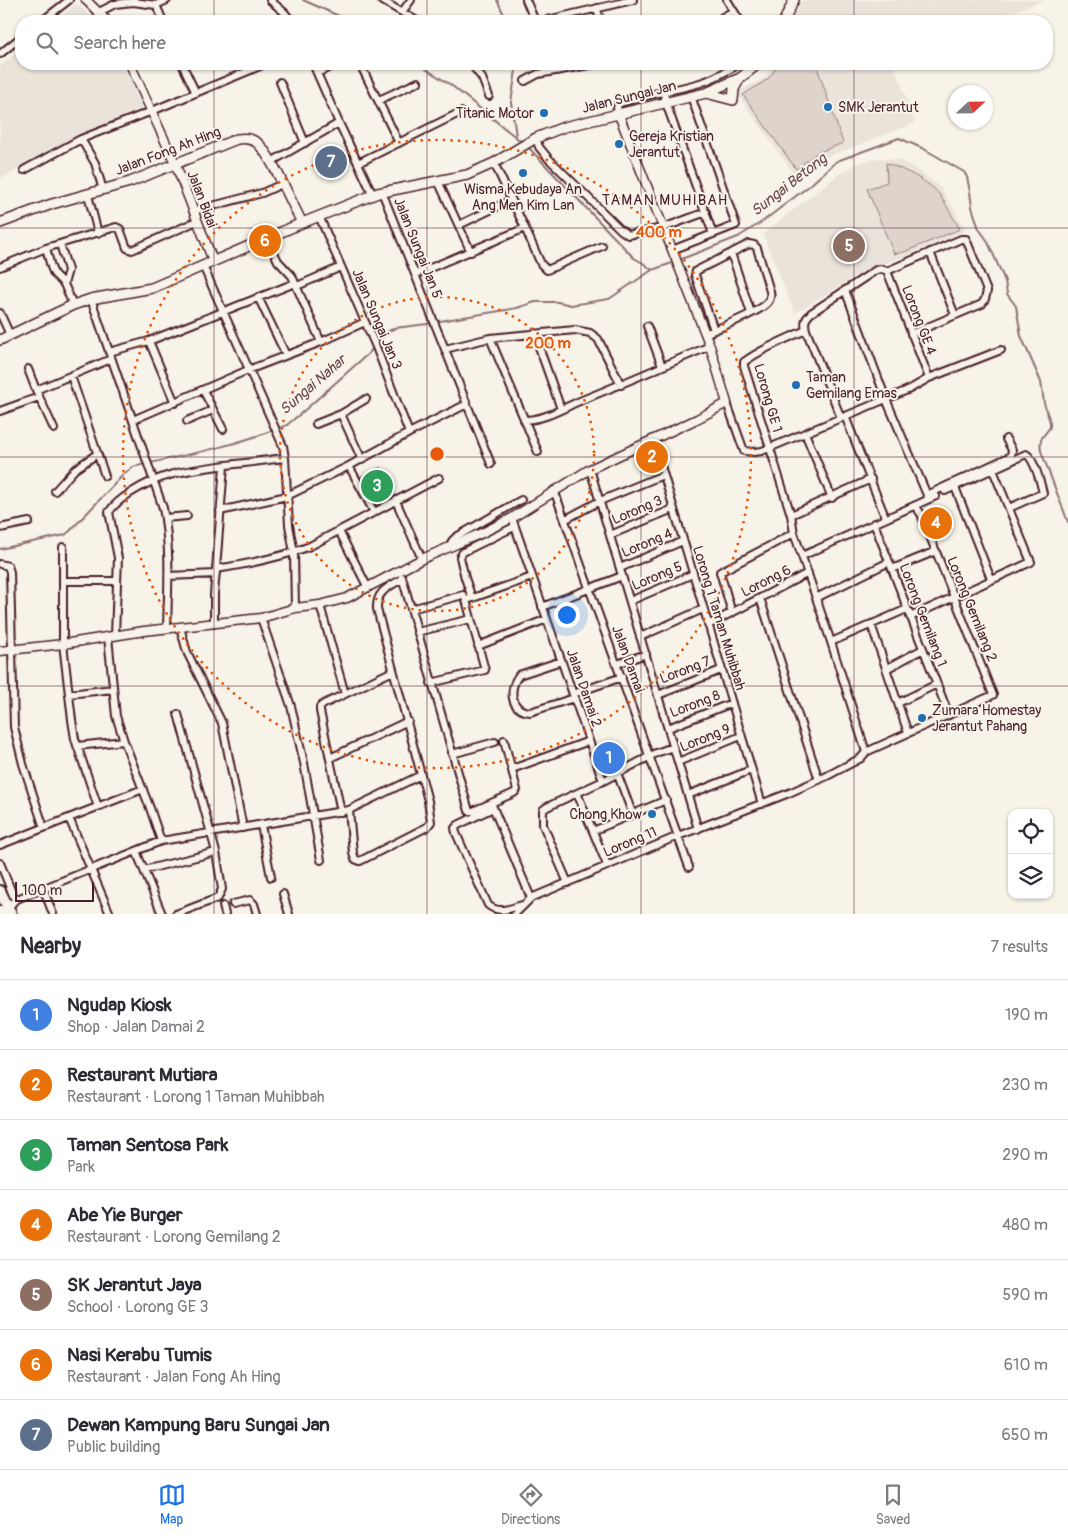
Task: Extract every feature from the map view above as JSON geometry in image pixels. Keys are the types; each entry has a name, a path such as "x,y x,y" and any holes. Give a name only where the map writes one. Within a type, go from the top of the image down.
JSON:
{"main road":[{"path":"787,15 794,0"},
{"name":"Jalan Sungai Jan","path":"0,340 91,298 152,288 302,223 378,193 467,175 494,163 534,139 564,127 706,93 740,78 750,70"},
{"path":"706,93 733,100 734,89 740,78"},
{"name":"Jalan Fong Ah Hing","path":"0,223 52,204 130,182 237,139 244,138 261,146 302,223"},
{"path":"0,891 7,910"}],"street":[{"path":"50,15 69,0"},
{"path":"86,0 102,15"},
{"path":"99,12 107,3 134,1 156,5 167,0"},
{"path":"270,0 286,15"},
{"path":"381,0 407,15"},
{"path":"402,12 411,0"},
{"path":"526,0 532,15"},
{"path":"568,15 633,0"},
{"path":"727,0 736,15"},
{"path":"156,5 160,15"},
{"path":"597,8 599,15"},
{"path":"726,15 733,11"},
{"path":"0,54 15,42"},
{"name":"Jalan Bidai","path":"133,70 175,163 213,261"},
{"path":"185,70 196,93"},
{"path":"24,170 81,139 196,93 245,70"},
{"name":"Jalan Sungai Jan 5","path":"316,70 358,163 378,193 416,274 491,464"},
{"path":"317,73 324,70"},
{"path":"363,70 399,143"},
{"path":"476,70 482,78 489,96"},
{"path":"525,81 538,74 561,70"},
{"path":"728,70 702,82 618,104 617,108 710,346 744,451 754,452 769,448 919,385 929,378 1001,350"},
{"path":"280,82 305,143"},
{"path":"379,100 418,82"},
{"path":"664,92 666,103 714,234"},
{"path":"673,251 736,225 691,96"},
{"path":"358,163 461,112"},
{"path":"271,162 339,123"},
{"path":"81,139 95,163 103,190"},
{"path":"534,139 548,158 625,234 632,235 663,228 706,212"},
{"path":"494,163 541,264 547,270 602,246"},
{"path":"438,182 471,252"},
{"path":"193,211 262,193 282,184"},
{"path":"88,194 98,233"},
{"path":"459,225 511,200"},
{"name":"Jalan Sungai Jan 3","path":"319,216 376,347 409,433"},
{"path":"0,267 46,248 116,227 122,231 127,248 132,250 197,221"},
{"path":"416,274 525,228"},
{"path":"267,238 278,261 292,276 321,342"},
{"path":"884,514 871,479 806,330 805,322 811,313 876,270 887,271 961,239 966,239 988,291 982,304 911,334"},
{"path":"60,244 68,270 64,284"},
{"path":"705,334 714,330 751,313 766,305 770,298 769,288 754,245 749,244 697,269 695,272 714,330"},
{"path":"46,248 54,274 64,284 74,305"},
{"path":"930,252 955,315"},
{"path":"731,253 751,313"},
{"path":"203,266 283,446 294,553 295,608"},
{"path":"36,390 71,376 110,355 341,267"},
{"name":"Lorong GE 4","path":"887,271 929,378"},
{"path":"845,290 886,399 927,495 1009,457 1012,450 1006,439"},
{"path":"91,298 146,455 165,518 168,576 167,628"},
{"path":"258,298 286,355"},
{"path":"0,313 10,335"},
{"path":"133,420 365,322"},
{"path":"647,326 662,366"},
{"name":"Lorong GE 1","path":"769,448 744,362 806,330"},
{"path":"445,348 490,338 534,333 583,331 594,335 602,345 621,385"},
{"path":"534,333 561,409"},
{"path":"490,338 538,452"},
{"path":"150,341 175,403"},
{"path":"524,420 543,418 710,346"},
{"path":"28,369 54,429"},
{"path":"71,376 105,476"},
{"path":"203,390 223,429"},
{"path":"0,411 39,397"},
{"path":"316,424 341,414 366,399"},
{"path":"349,810 354,857 360,861 427,828 432,819 408,721 380,620 377,603 381,593 422,559 512,518 590,469 698,419 727,403"},
{"path":"220,511 287,496 362,460 409,433 467,404"},
{"path":"187,421 213,410"},
{"path":"341,414 362,460"},
{"path":"805,433 832,498"},
{"name":"Lorong 1 Taman Muhibbah","path":"653,440 762,804"},
{"path":"769,448 791,515 794,534 866,752"},
{"path":"55,491 75,469 97,454"},
{"path":"802,556 1026,454 1033,461 1043,493 1009,508"},
{"path":"160,841 116,716 113,689 112,636 118,558 108,512 114,504 153,481 172,474 202,467 285,458"},
{"path":"214,624 224,466"},
{"path":"349,466 374,512"},
{"path":"590,469 698,829"},
{"path":"910,617 1031,562 993,470"},
{"path":"566,519 600,501 663,475"},
{"path":"168,576 216,572 294,553 339,532 438,478"},
{"path":"791,515 871,479"},
{"path":"955,486 992,580"},
{"name":"Jalan Damai","path":"554,490 566,519 689,867"},
{"path":"450,546 456,538 522,500"},
{"path":"396,501 422,559"},
{"name":"Lorong Gemilang 2","path":"914,506 921,514 993,695"},
{"name":"Lorong 3","path":"610,535 673,508"},
{"path":"165,518 187,516"},
{"name":"Jalan Damai 2","path":"512,518 603,781"},
{"path":"0,528 29,522"},
{"name":"Lorong Gemilang 1","path":"874,524 949,715"},
{"path":"431,683 485,670 471,619 469,599 460,557 463,552 514,527"},
{"path":"339,532 368,588"},
{"path":"732,613 720,572 794,534"},
{"name":"Lorong 4","path":"620,568 683,541"},
{"path":"63,547 64,644 72,720 77,746 98,806"},
{"path":"816,598 890,565 936,552"},
{"path":"0,564 8,566 10,572 14,727 23,764 44,828"},
{"name":"Lorong 6","path":"708,625 808,573"},
{"name":"Lorong 5","path":"630,601 693,574"},
{"path":"0,651 64,644 167,628 262,618 295,608 320,605 347,598 401,575"},
{"path":"401,575 469,811 492,806"},
{"path":"542,607 622,576"},
{"path":"469,599 532,577"},
{"path":"64,581 117,581"},
{"path":"411,609 461,595 469,599"},
{"path":"760,598 819,780"},
{"path":"320,605 345,694"},
{"path":"640,637 703,609"},
{"path":"831,642 907,609"},
{"path":"262,618 291,706 304,764 321,860"},
{"path":"417,632 471,619"},
{"path":"478,646 547,619"},
{"path":"871,624 908,733"},
{"path":"180,627 187,652 222,723 243,828"},
{"path":"886,669 923,649"},
{"path":"617,664 646,654"},
{"path":"561,661 519,676 512,688 514,702 518,708 524,712 530,712 622,677"},
{"path":"341,812 320,707 393,670"},
{"name":"Lorong 7","path":"658,694 722,670"},
{"path":"898,702 937,684"},
{"path":"69,694 113,689"},
{"name":"Lorong 11","path":"514,914 530,898 819,780 861,758 866,752 993,695"},
{"name":"Lorong 8","path":"668,728 732,703"},
{"path":"176,914 192,911 218,898 222,889 212,833 178,714"},
{"path":"330,758 408,721"},
{"name":"Lorong 9","path":"678,762 741,736"},
{"path":"504,740 517,790 458,825 456,833 488,905 494,910 502,912 525,904"},
{"path":"77,746 124,741"},
{"path":"512,770 589,741"},
{"path":"452,754 495,742"},
{"path":"568,883 543,825 543,810 673,747"},
{"path":"688,795 751,770"},
{"path":"617,773 633,815"},
{"path":"0,863 6,880 7,910 43,888 160,841 349,810 421,775"},
{"path":"0,845 143,789"},
{"path":"577,793 607,865"},
{"path":"593,832 666,800"},
{"path":"492,806 530,898"},
{"path":"69,818 110,914"},
{"path":"261,825 271,877"},
{"path":"136,850 162,914"},
{"path":"144,870 216,852"},
{"path":"0,874 6,880"},
{"path":"43,888 54,914"},
{"path":"282,894 288,914"},
{"path":"233,904 250,900 254,904 257,914"},
{"path":"223,906 225,914"}],"shaded area":[{"path":"802,0 1045,0 1002,15 795,15"},
{"path":"76,4 90,15 62,15"},
{"path":"15,54 15,70 126,70 143,108 92,130 0,179 0,66"},
{"name":"SMK Jerantut","path":"769,70 896,70 915,123 824,158 798,180 736,92 765,78"},
{"path":"775,70 818,70 843,143 817,153 796,169 743,95 768,79"},
{"path":"879,158 898,160 916,169 941,188 966,230 904,257 874,266 795,313 763,234 836,176 858,163"},
{"path":"886,163 915,176 935,190 940,195 960,229 904,252 894,254 867,189 887,182"},
{"path":"381,467 396,496 374,505 359,477"}],"waterway":[{"name":"Sungai Betong","path":"303,0 337,15"},
{"path":"497,0 504,15"},
{"name":"Sungai Betong","path":"427,70 451,85 523,143"},
{"path":"516,70 511,102 516,136"},
{"name":"Sungai Betong","path":"679,260 738,237 762,222 809,186 837,161 899,138 924,149 964,172 967,177 972,207 979,229 987,240 1005,281 1007,294 1016,306 1021,336 1041,382 1044,403 1050,422 1050,427 1041,440 1041,451 1068,522"},
{"name":"Sungai Betong","path":"528,147 634,258 652,270"},
{"name":"Sungai Nahar","path":"377,343 389,331 395,328 517,308 535,302 558,302 571,305 609,299 652,270 675,262"},
{"name":"Sungai Nahar","path":"277,429 287,425 306,409 374,347"},
{"name":"Sungai Nahar","path":"150,463 227,445 273,430"},
{"name":"Sungai Nahar","path":"0,549 65,535 125,473 133,467 145,464"}],"place":[{"name":"SMK Jerantut","path":"828,107"},
{"name":"Titanic Motor","path":"544,113"},
{"name":"Gereja Kristian Jerantut","path":"619,144"},
{"name":"Dewan Kampung Baru Sungai Jan","path":"331,162"},
{"name":"Wisma Kebudaya An Ang Men Kim Lan","path":"523,173"},
{"name":"Nasi Kerabu Tumis","path":"265,241"},
{"name":"SK Jerantut Jaya","path":"849,246"},
{"name":"Taman Gemilang Emas","path":"796,385"},
{"name":"Restaurant Mutiara","path":"652,457"},
{"name":"Taman Sentosa Park","path":"377,486"},
{"name":"Abe Yie Burger","path":"936,523"},
{"name":"Zumara Homestay Jerantut Pahang","path":"922,718"},
{"name":"Ngudap Kiosk","path":"609,758"},
{"name":"Chong Khow","path":"652,814"}],"district":[{"name":"TAMAN MUHIBAH","path":"665,200"}]}
